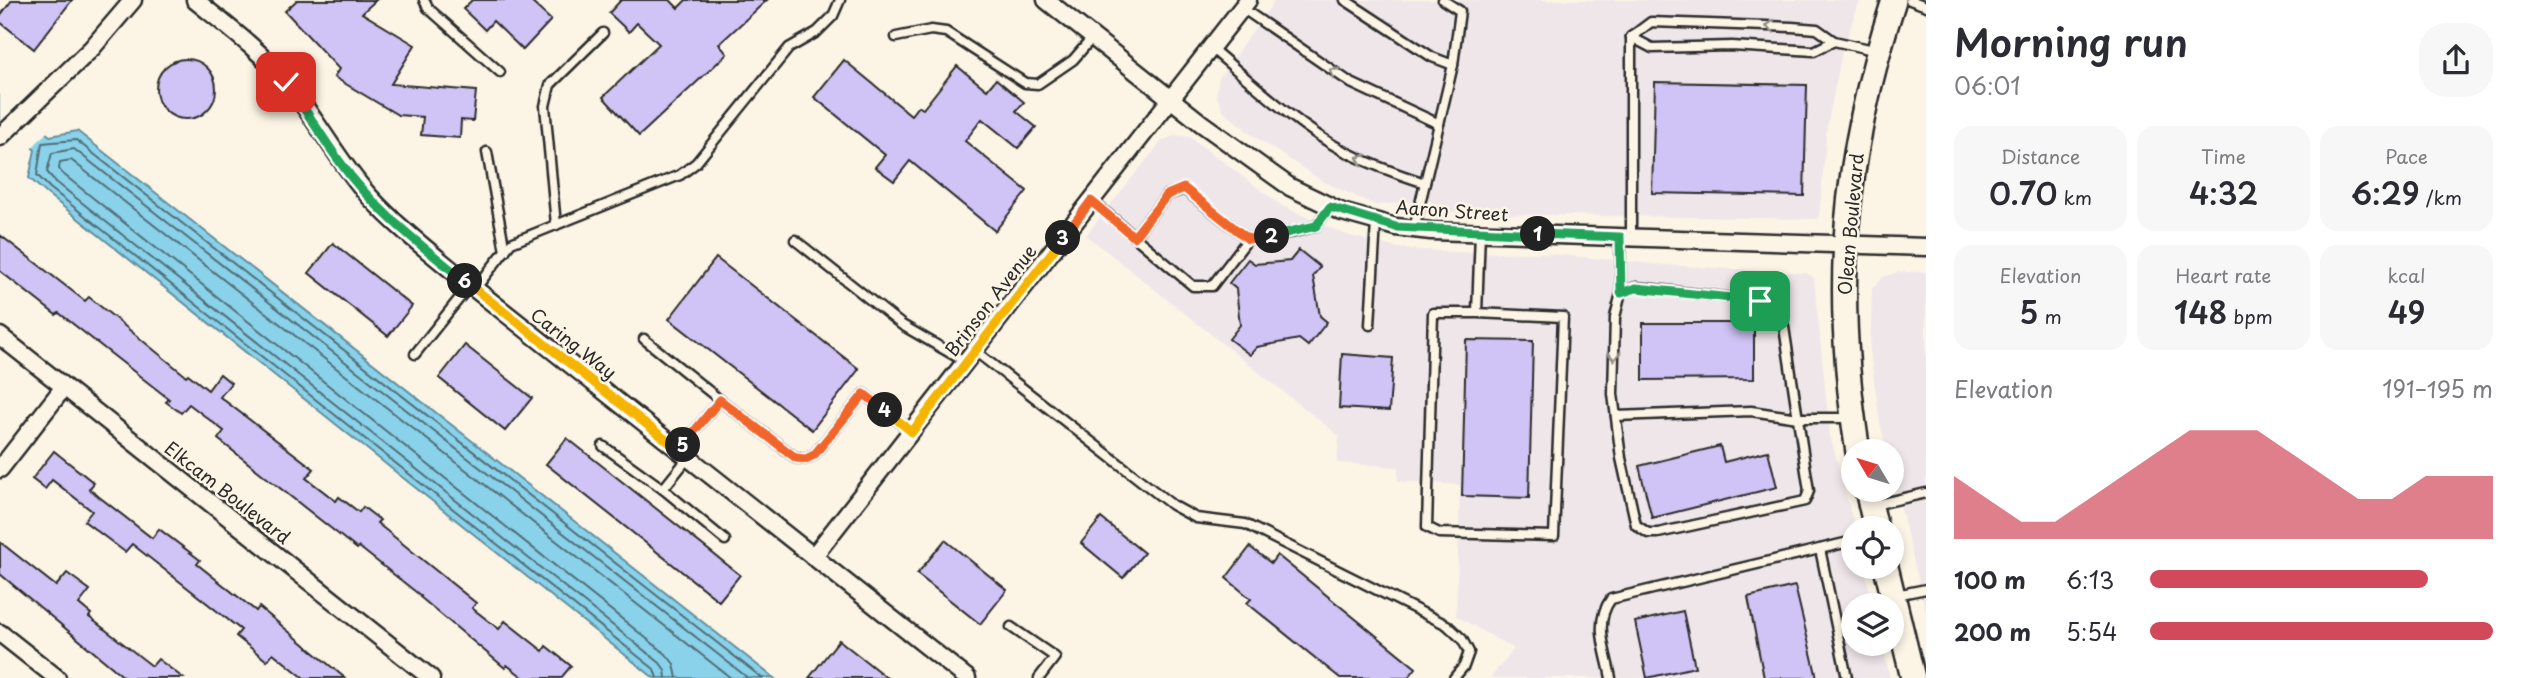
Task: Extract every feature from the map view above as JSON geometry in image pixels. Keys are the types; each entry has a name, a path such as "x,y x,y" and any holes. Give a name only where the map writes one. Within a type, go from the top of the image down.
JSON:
{"street":[{"path":"0,137 92,48 133,0"},
{"name":"Caring Way","path":"195,0 258,53 286,82 317,123 340,163 396,224 967,678"},
{"name":"Aaron Street","path":"1046,0 1267,171 1330,207 1376,222 1414,229 1479,232 1926,247"},
{"name":"Olean Boulevard","path":"1856,439 1844,337 1845,245 1850,184 1860,124 1894,0"},
{"name":"Brinson Avenue","path":"813,557 1245,4"},
{"name":"Elkcam Boulevard","path":"0,337 431,678"},
{"path":"0,469 64,387"},
{"path":"0,633 57,678"},
{"path":"1904,633 1917,676"}],"lane":[{"path":"424,0 428,8 500,72"},
{"path":"415,354 510,243 680,175 696,163 789,48 817,32 832,16 840,0"},
{"path":"1345,0 1432,57 1453,65"},
{"path":"1414,229 1453,65 1460,12 1443,0"},
{"path":"1910,0 1926,6"},
{"path":"1245,4 1351,83 1439,124"},
{"path":"1631,37 1651,22 1816,29 1834,41 1878,51"},
{"path":"897,37 930,30 946,32 1025,83 1038,84 1073,60 1094,37"},
{"path":"556,225 545,106 550,85 603,33"},
{"path":"1631,37 1652,48 1732,46 1814,51 1834,41"},
{"path":"1621,293 1636,288 1760,301 1775,307 1782,314 1809,491 1805,501 1648,533 1636,525 1621,458 1613,394 1615,317 1621,293 1626,237 1631,37"},
{"path":"1211,48 1270,97 1342,150 1390,172 1425,183"},
{"path":"487,152 505,251"},
{"path":"1134,237 1167,195 1184,188 1248,239"},
{"path":"1091,201 1192,286 1202,288 1212,286 1248,239 1316,226 1330,207"},
{"path":"1370,325 1376,222"},
{"path":"1477,313 1479,232"},
{"path":"795,240 902,325 971,356 1172,505 1196,518 1245,524 1447,625 1462,639 1469,652 1464,666 1454,678"},
{"path":"1433,313 1477,313 1563,317 1554,536 1440,533 1427,527 1433,313"},
{"path":"644,339 796,458 806,459 814,455 864,394 912,432"},
{"path":"663,489 720,400"},
{"path":"1616,416 1751,411 1798,418 1853,418"},
{"path":"603,446 663,489 726,540"},
{"path":"1904,495 1926,493"},
{"path":"1611,678 1601,627 1602,611 1611,599 1841,544"},
{"path":"1820,549 1847,678"},
{"path":"1904,594 1926,589"},
{"path":"1012,626 1055,657 1039,678"}],"shaded area":[{"path":"1275,0 1860,0 1842,52 1827,127 1819,219 1489,214 1438,211 1430,201 1375,205 1322,181 1252,135 1223,111 1216,94 1219,78"},
{"path":"1175,135 1190,137 1282,206 1347,235 1398,248 1540,253 1665,265 1807,273 1814,278 1830,435 1841,476 1841,502 1848,502 1852,516 1841,516 1841,579 1867,579 1870,593 1841,593 1841,656 1885,656 1890,678 1490,678 1514,649 1456,616 1460,485 1398,481 1398,467 1337,463 1339,436 1086,235 1161,142"},
{"path":"1898,272 1926,272 1926,612 1899,502 1904,502 1904,439 1884,439 1870,352 1872,289 1883,277"}],"water":[{"path":"0,96 50,136 77,131 774,678 654,678 29,178 35,150 0,121"}],"pier":[{"path":"2,93 48,131 30,150 0,125"}],"building":[{"path":"12,0 72,0 34,49 0,22 0,16"},
{"path":"297,0 376,0 362,13 415,45 391,84 476,91 473,121 461,120 460,138 421,135 423,117 398,115 334,77 339,69 285,11"},
{"path":"472,0 529,0 551,20 523,50 493,21 485,30 463,9"},
{"path":"621,0 670,0 678,8 686,0 767,0 719,44 727,54 639,136 603,97 659,44 637,23 629,32 609,13"},
{"path":"180,59 192,59 211,72 216,89 214,101 203,114 192,119 180,119 161,106 156,95 156,83 169,64"},
{"path":"844,60 911,115 918,106 923,109 957,66 987,90 996,79 1024,102 1016,111 1036,127 1018,148 982,119 965,141 1027,191 995,231 910,161 894,181 875,167 885,155 814,97"},
{"path":"1655,82 1807,85 1804,196 1652,193"},
{"path":"0,235 85,301 89,297 186,376 188,374 208,390 220,374 231,383 220,397 314,469 306,478 336,501 339,497 359,512 363,507 380,520 377,523 476,603 472,608 499,629 505,621 543,651 546,646 571,666 561,678 524,678 507,665 505,668 421,596 218,439 224,431 189,404 181,413 166,402 169,399 59,313 56,315 0,271"},
{"path":"333,243 412,306 388,336 309,273"},
{"path":"1299,250 1320,267 1313,276 1320,316 1327,322 1308,346 1299,339 1257,347 1250,355 1229,339 1240,325 1236,289 1229,283 1248,259 1255,264 1290,261"},
{"path":"716,258 859,369 812,430 669,319"},
{"path":"1643,323 1754,323 1754,379 1643,380"},
{"path":"1466,340 1533,341 1529,498 1462,496"},
{"path":"465,345 532,398 505,431 439,378"},
{"path":"1342,354 1393,358 1389,411 1339,408"},
{"path":"567,438 740,575 719,601 546,464"},
{"path":"1720,446 1724,462 1768,451 1777,487 1652,518 1639,466"},
{"path":"54,451 94,483 89,489 152,538 159,529 200,560 197,564 256,611 259,607 345,678 304,678 273,653 267,661 236,636 241,630 132,544 125,552 84,521 92,511 52,480 45,489 32,479"},
{"path":"1101,518 1144,553 1123,578 1081,543"},
{"path":"945,540 1007,590 980,624 917,574"},
{"path":"0,542 56,586 67,573 90,590 79,604 91,614 89,617 152,666 158,659 183,678 125,678 0,574"},
{"path":"1250,547 1271,563 1277,555 1416,668 1408,678 1340,678 1247,603 1251,599 1226,578"},
{"path":"1795,586 1817,678 1764,678 1748,597"},
{"path":"1683,611 1695,667 1647,678 1635,622"},
{"path":"839,640 887,678 809,678"}],"route":[{"path":"286,82 317,123 340,163 396,224 679,450 720,400 796,458 806,459 814,455 864,394 912,432 1091,201 1134,237 1167,195 1184,188 1248,239 1316,226 1330,207 1396,227 1620,237 1621,293 1636,288 1760,301"}]}
